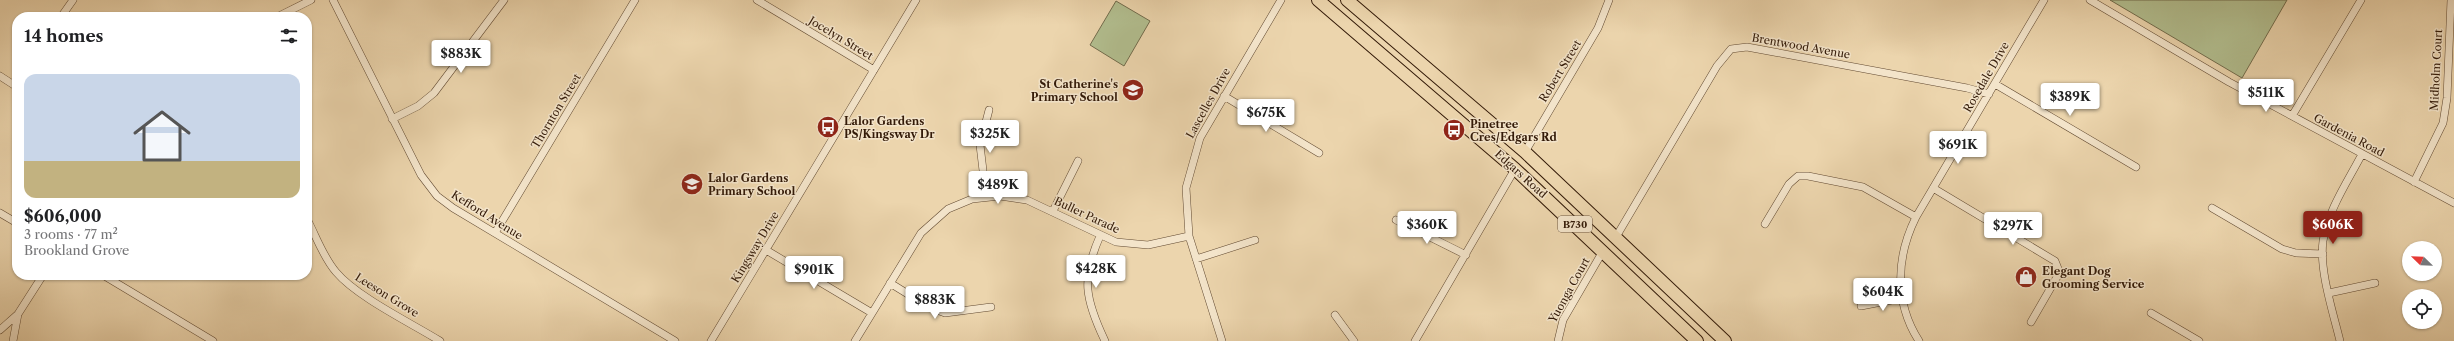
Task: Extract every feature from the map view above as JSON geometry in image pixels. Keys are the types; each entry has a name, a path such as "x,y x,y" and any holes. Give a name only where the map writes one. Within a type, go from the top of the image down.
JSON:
{"main road":[{"name":"Edgars Road","path":"1318,0 1516,169 1697,341"},
{"name":"Edgars Road","path":"1347,0 1525,152 1725,341"},
{"path":"1401,71 1413,56"},
{"path":"1672,317 1685,302"}],"street":[{"path":"65,12 73,0"},
{"path":"287,12 311,0"},
{"name":"Kefford Avenue","path":"333,0 392,119 421,175 430,188 445,202 675,341"},
{"path":"392,119 418,106 434,93 504,0"},
{"name":"Thornton Street","path":"495,233 635,0"},
{"name":"Jocelyn Street","path":"757,0 874,70"},
{"name":"Kingsway Drive","path":"711,341 916,0"},
{"name":"Lascelles Drive","path":"1222,341 1190,236 1186,202 1189,172 1200,138 1280,0"},
{"name":"Robert Street","path":"1525,152 1598,28 1610,0"},
{"name":"Rosedale Drive","path":"1919,341 1907,317 1902,298 1900,282 1903,252 1916,217 2044,0"},
{"name":"Gardenia Road","path":"2090,0 2292,116 2454,203"},
{"path":"2292,116 2361,0"},
{"name":"Midholm Court","path":"2414,182 2443,123 2447,98 2451,0"},
{"name":"Brentwood Avenue","path":"1616,237 1717,66 1731,49 1747,47 1959,86 1989,94"},
{"path":"0,76 12,84"},
{"path":"1995,84 2136,167"},
{"path":"1224,96 1319,153"},
{"path":"986,196 980,145 989,110"},
{"path":"2340,341 2329,293 2323,254 2329,219 2362,154"},
{"path":"1053,211 1078,161"},
{"path":"1415,341 1516,169"},
{"path":"1765,224 1789,184 1798,176 1808,176 1863,187 1916,217"},
{"path":"1933,188 2055,261 2059,271 2057,277 2031,322"},
{"name":"Buller Parade","path":"856,341 913,244 928,224 960,203 986,196 1017,198 1053,211 1100,236 1116,242 1148,245 1190,236"},
{"path":"2212,208 2282,249 2296,253 2323,254"},
{"path":"0,213 12,220"},
{"path":"1396,220 1466,255"},
{"name":"Leeson Grove","path":"312,229 330,263 342,279 357,291 440,341"},
{"path":"1100,236 1089,265 1087,290 1093,316 1105,341"},
{"path":"1196,259 1255,240"},
{"path":"766,250 872,313"},
{"name":"Yuonga Court","path":"1558,341 1563,320 1603,251"},
{"path":"13,341 8,335 0,331 18,314 39,280"},
{"path":"111,280 213,341"},
{"path":"890,283 929,307 945,313 991,307"},
{"path":"2329,293 2375,283"},
{"path":"1861,306 1902,298"},
{"path":"2151,313 2199,341"},
{"path":"13,341 18,314"},
{"path":"1335,315 1354,341"}],"green space":[{"path":"2110,0 2287,0 2242,78"},
{"path":"1116,1 1150,21 1124,66 1090,45"}],"place":[{"name":"St Catherine's Primary School","path":"1133,90"},
{"name":"Lalor Gardens PS/Kingsway Dr","path":"828,127"},
{"name":"Pinetree Cres/Edgars Rd","path":"1454,130"},
{"name":"Lalor Gardens Primary School","path":"692,184"},
{"name":"Elegant Dog Grooming Service","path":"2026,277"}]}
